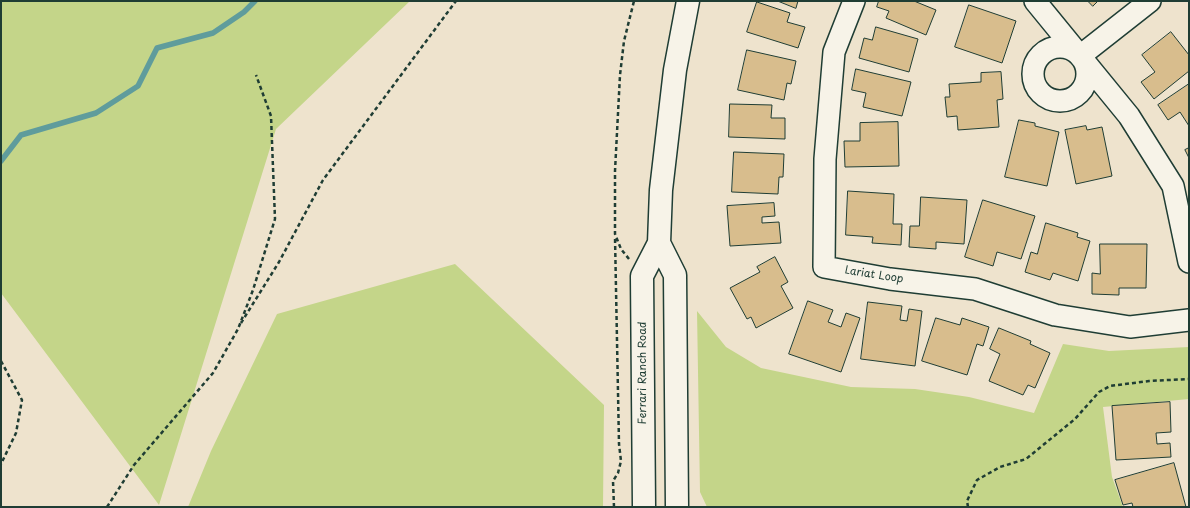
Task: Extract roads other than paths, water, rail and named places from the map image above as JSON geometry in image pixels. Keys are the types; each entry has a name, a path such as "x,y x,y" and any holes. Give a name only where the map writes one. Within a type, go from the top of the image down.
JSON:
{"main road":[{"name":"Ferrari Ranch Road","path":"644,507 642,276 659,243 661,190 671,100 688,1"},
{"name":"Ferrari Ranch Road","path":"659,243 675,275 677,497"}],"street":[{"name":"Lariat Loop","path":"854,1 834,52 825,158 824,267 890,279 975,289 1055,315 1130,327 1189,320"},
{"path":"1035,1 1129,116 1173,186 1189,262"},
{"path":"1080,56 1150,1"}],"waterway":[{"path":"1,161 21,135 96,113 138,86 157,48 213,33 244,12 255,1"}]}
